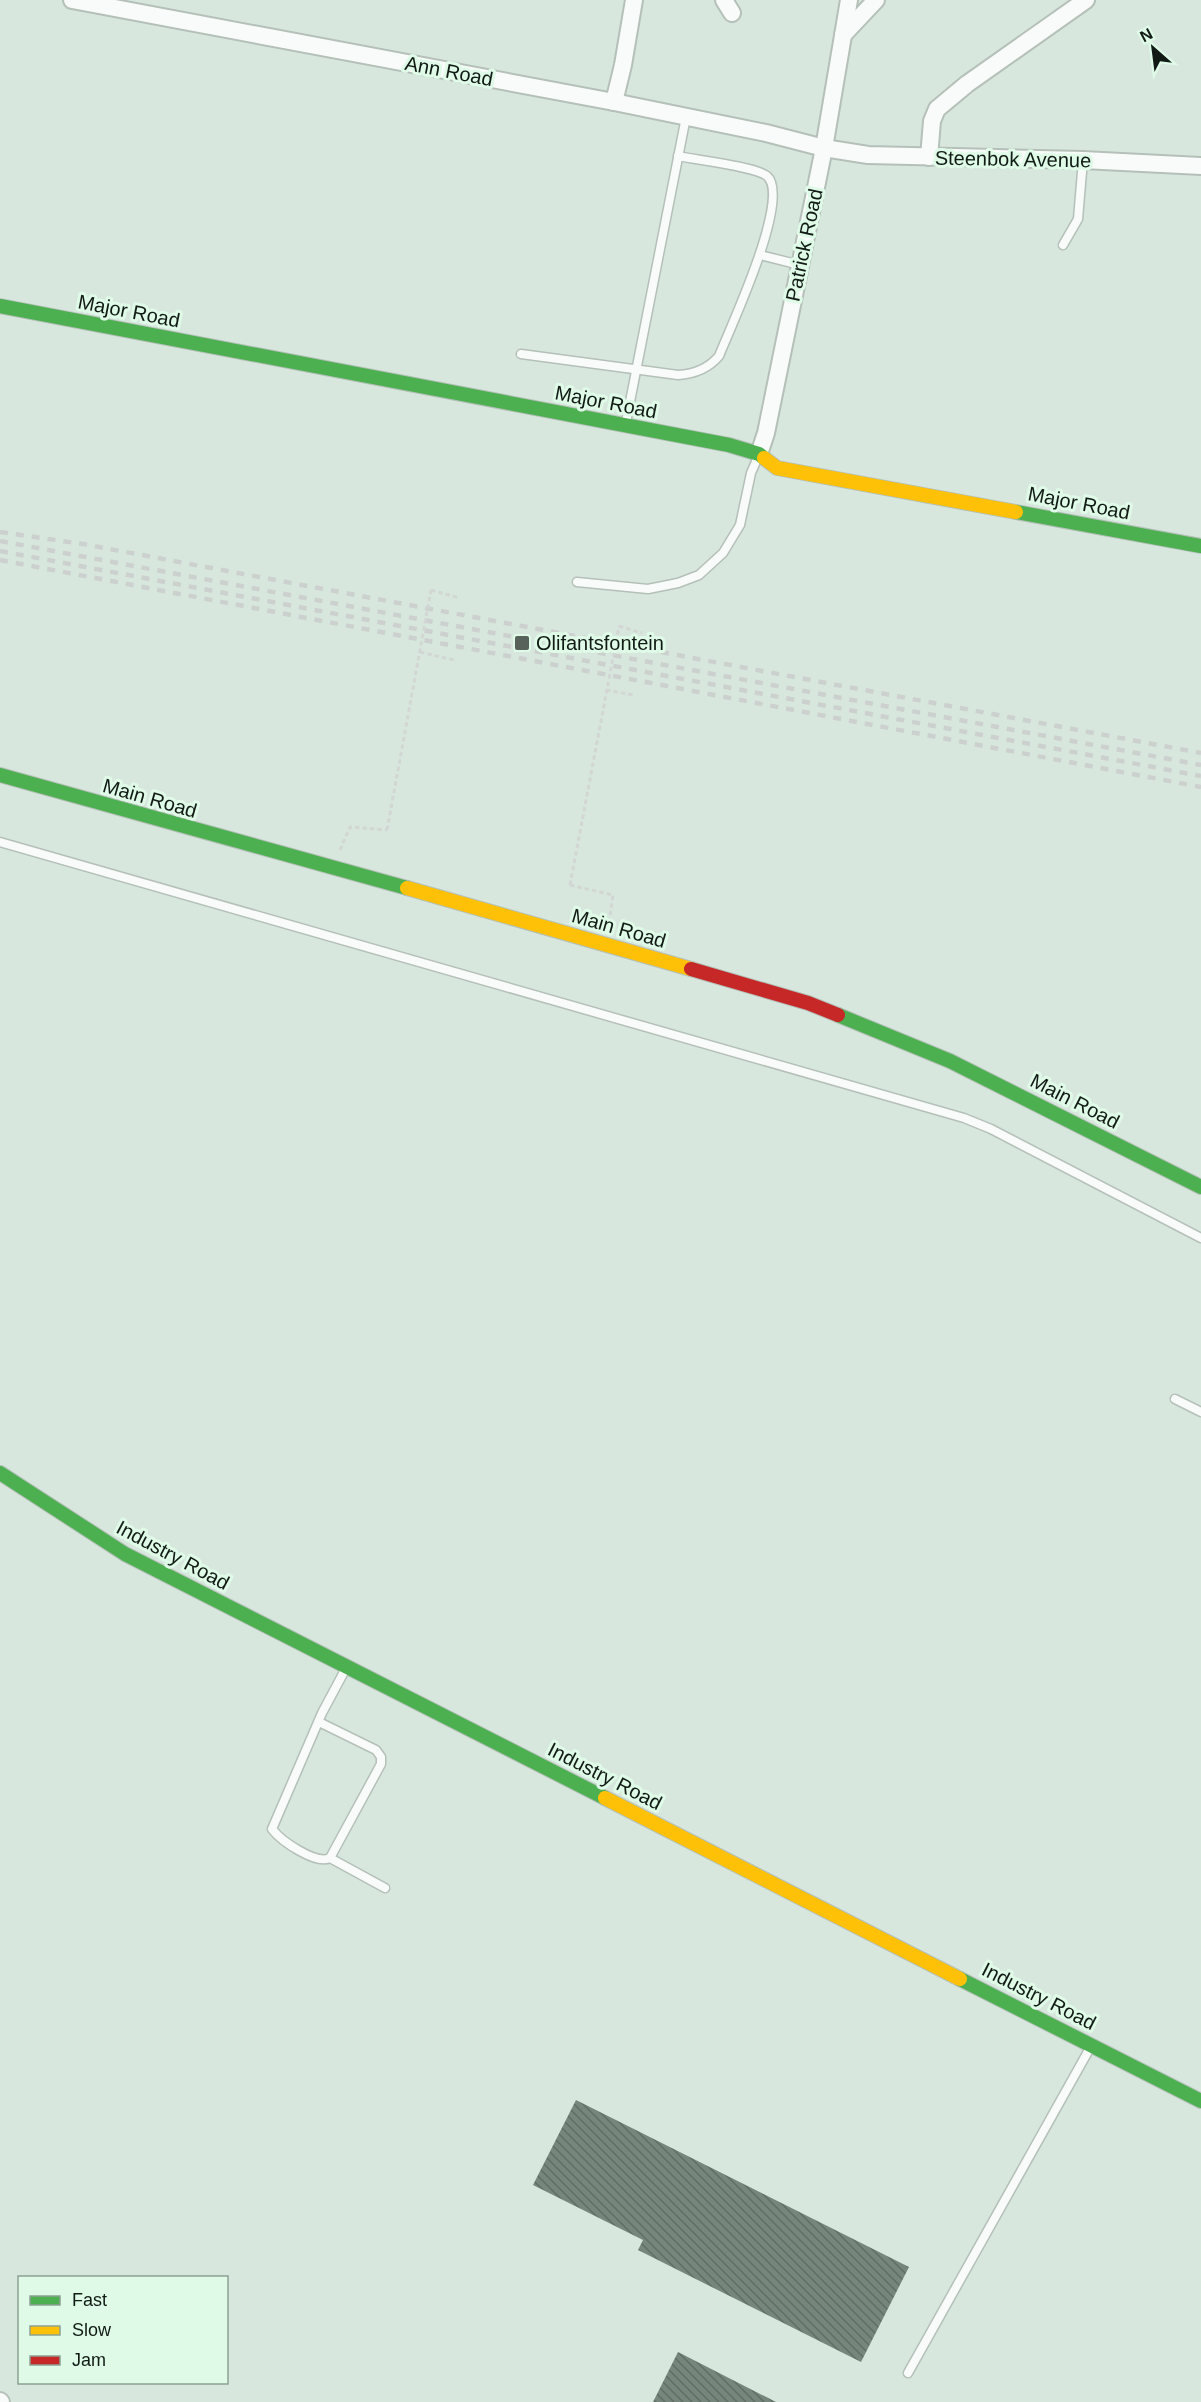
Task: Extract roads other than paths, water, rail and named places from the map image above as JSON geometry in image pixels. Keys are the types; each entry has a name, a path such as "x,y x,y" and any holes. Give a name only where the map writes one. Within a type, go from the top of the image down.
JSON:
{"street":[{"name":"Ann Road","path":"72,0 614,102 824,148"},
{"path":"614,102 634,0"},
{"name":"Patrick Road","path":"759,454 766,433 824,148 842,35 855,4 876,0"},
{"path":"929,157 932,121 937,109 968,84 1086,0"},
{"name":"Steenbok Avenue","path":"824,148 886,156 1083,160 1201,166"},
{"name":"Major Road","path":"0,306 729,445 759,454 777,468 1201,546"},
{"name":"Main Road","path":"0,775 606,944 808,1003 886,1033 978,1074 1201,1187"},
{"name":"Industry Road","path":"0,1473 125,1554 1201,2101"}],"lane":[{"path":"625,425 686,117"},
{"path":"521,354 688,375 713,363 719,356 760,255 775,195 773,183 766,175 752,171 678,156"},
{"path":"1063,246 1078,219 1083,160"},
{"path":"760,255 800,265"},
{"path":"577,582 648,589 678,583 699,575 723,553 740,525 751,473 759,454"},
{"path":"0,842 964,1118 1201,1238"},
{"path":"1174,1399 1201,1412"},
{"path":"319,1722 376,1750 381,1756 381,1764 330,1858 324,1861 316,1859 278,1837 272,1829 319,1722 347,1666"},
{"path":"330,1858 385,1888"},
{"path":"908,2373 1091,2045"}],"railway":[{"path":"0,532 83,544 1201,753"},
{"path":"0,541 1201,765"},
{"path":"0,551 1201,776"},
{"path":"0,560 1201,787"}],"place":[{"name":"Olifantsfontein","path":"522,643"}]}
